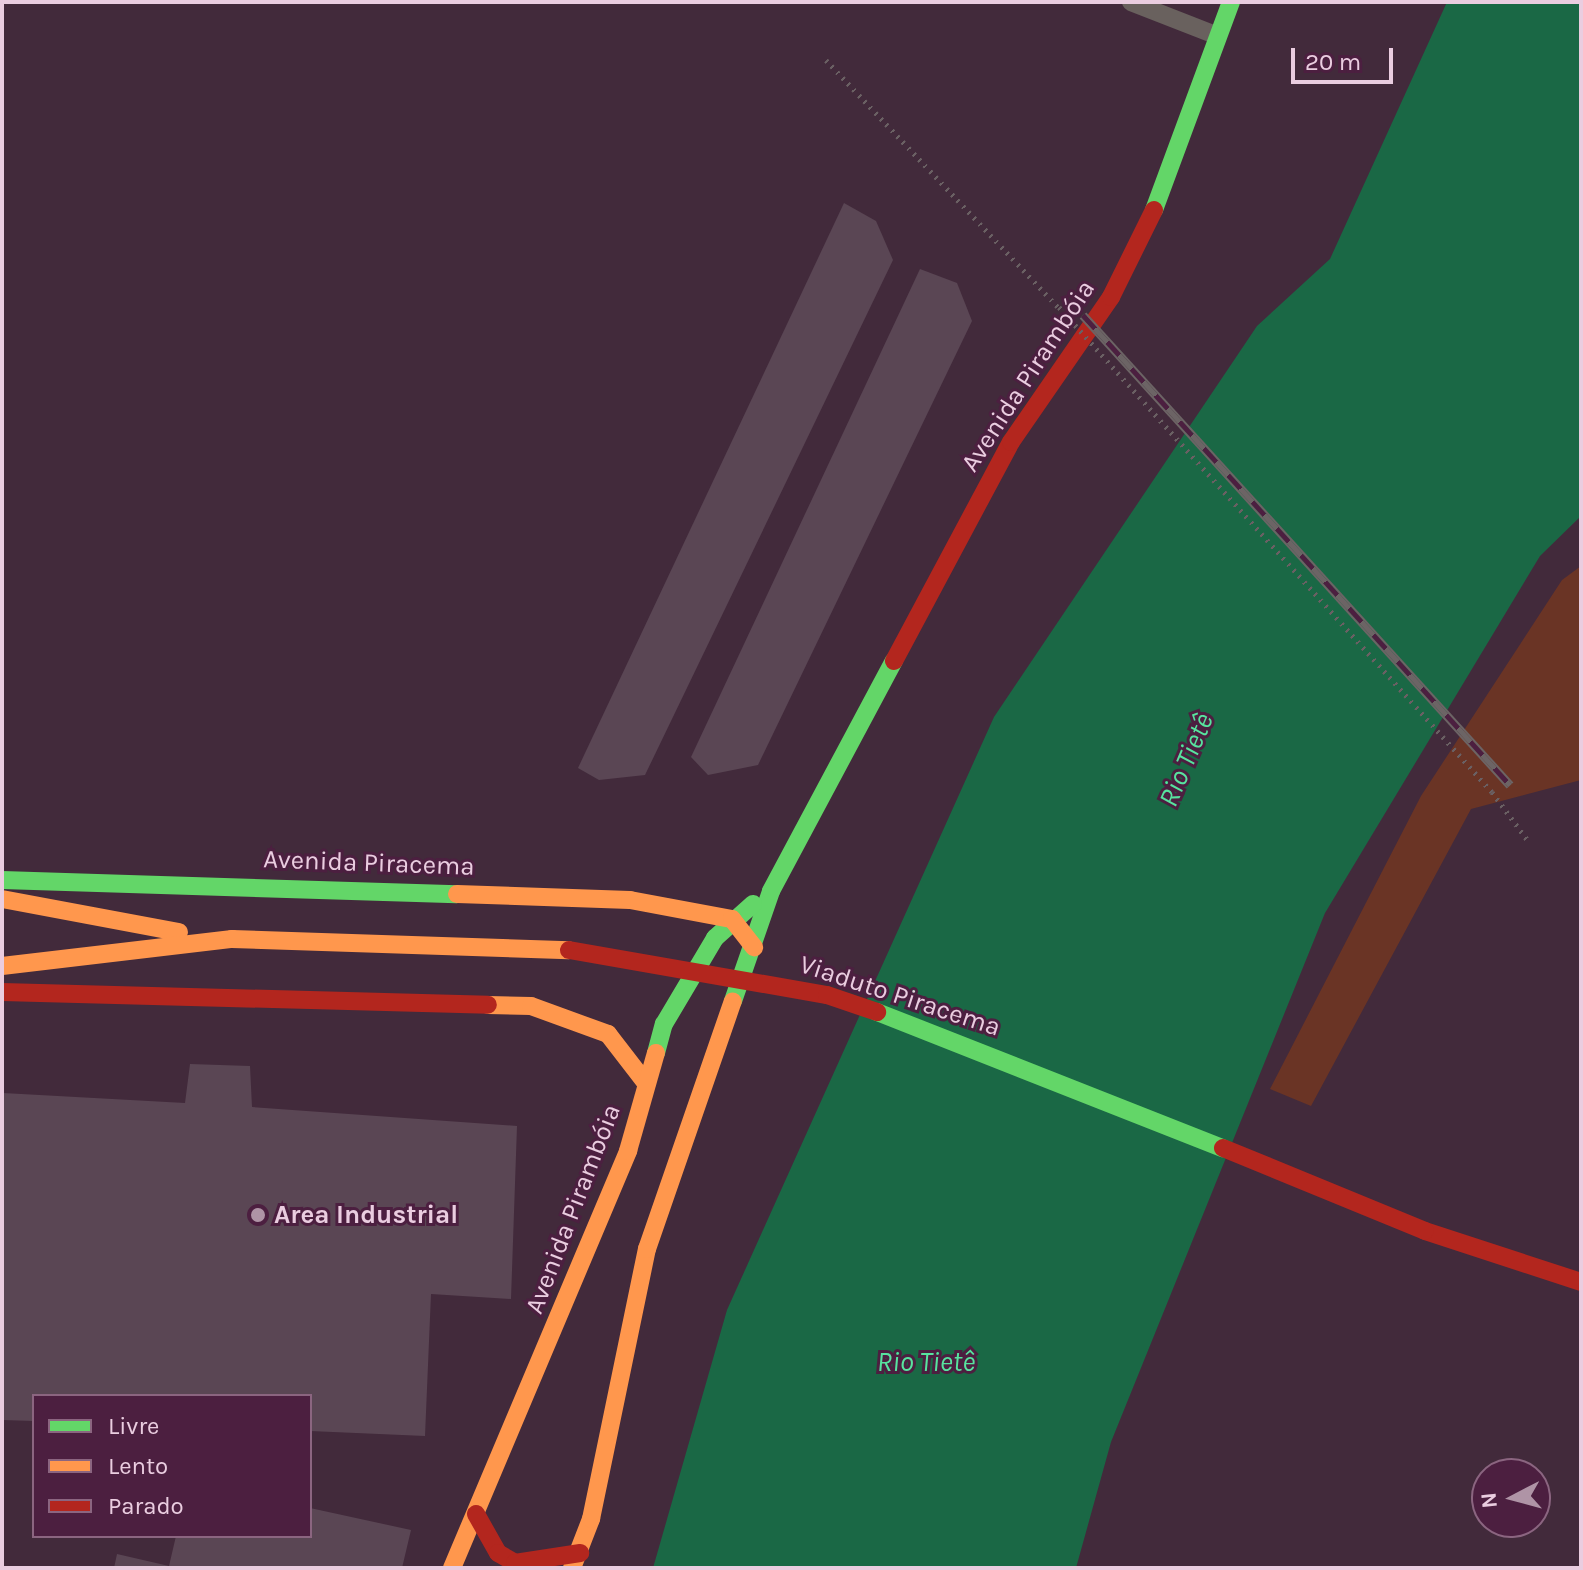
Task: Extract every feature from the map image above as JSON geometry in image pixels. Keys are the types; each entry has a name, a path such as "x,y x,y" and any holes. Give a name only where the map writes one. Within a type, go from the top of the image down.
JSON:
{"main road":[{"name":"Avenida Pirambóia","path":"576,1561 647,1249 694,1099 754,947 771,891 1011,442 1132,258 1182,146 1231,2"},
{"name":"Avenida Piracema","path":"2,880 630,900 732,919"},
{"name":"Avenida Pirambóia","path":"452,1568 628,1151 645,1082 687,978 732,919 771,891"},
{"path":"2,899 208,939"},
{"path":"732,919 754,947"},
{"path":"2,966 208,939"},
{"name":"Viaduto Piracema","path":"208,939 529,945 659,961 827,995 990,1052 1425,1231 1581,1282"},
{"path":"2,992 531,1006 608,1034 645,1082"},
{"path":"476,1514 498,1553 515,1563 576,1561"}],"lane":[{"path":"1131,2 1219,36"}],"path":[{"path":"826,60 1059,307 1492,792 1529,842"}],"shaded area":[{"path":"1581,566 1581,780 1471,809 1311,1106 1270,1089 1421,796 1562,580"}],"water":[{"name":"Rio Tietê","path":"1447,2 1581,2 1581,516 1540,556 1325,913 1111,1442 1076,1568 653,1568 727,1310 994,717 1257,326 1330,259"}],"building":[{"path":"844,203 876,221 893,260 645,775 599,780 578,768"},
{"path":"920,269 957,283 972,321 758,765 708,775 691,757"},
{"name":"Area Industrial","path":"190,1064 250,1066 252,1107 517,1126 511,1299 431,1294 425,1436 312,1431 312,1394 32,1394 32,1421 2,1420 3,1093 185,1103"},
{"path":"312,1508 411,1530 402,1568 114,1568 117,1554 169,1566 176,1538 312,1538"}],"railway":[{"path":"1083,315 1510,785"}],"traffic: fast":[{"path":"1154,210 1231,2"},
{"path":"733,1001 771,891 894,661"},
{"path":"2,880 457,894"},
{"path":"656,1053 664,1024 715,938 753,904"},
{"path":"877,1012 1223,1148"}],"traffic: slow":[{"path":"457,894 630,900 732,919 754,947"},
{"path":"2,899 179,932"},
{"path":"2,966 232,939"},
{"path":"232,939 569,950"},
{"path":"572,1568 591,1519 647,1249 733,1001"},
{"path":"488,1005 531,1006 608,1034 645,1082"},
{"path":"452,1568 628,1151 656,1053"}],"traffic: jam":[{"path":"894,661 1011,442 1111,297 1154,210"},
{"path":"569,950 827,995 877,1012"},
{"path":"2,992 488,1005"},
{"path":"1223,1148 1425,1231"},
{"path":"1425,1231 1581,1282"},
{"path":"476,1514 498,1553 515,1563 580,1553"}],"place":[{"name":"Area Industrial","path":"258,1215"}]}
